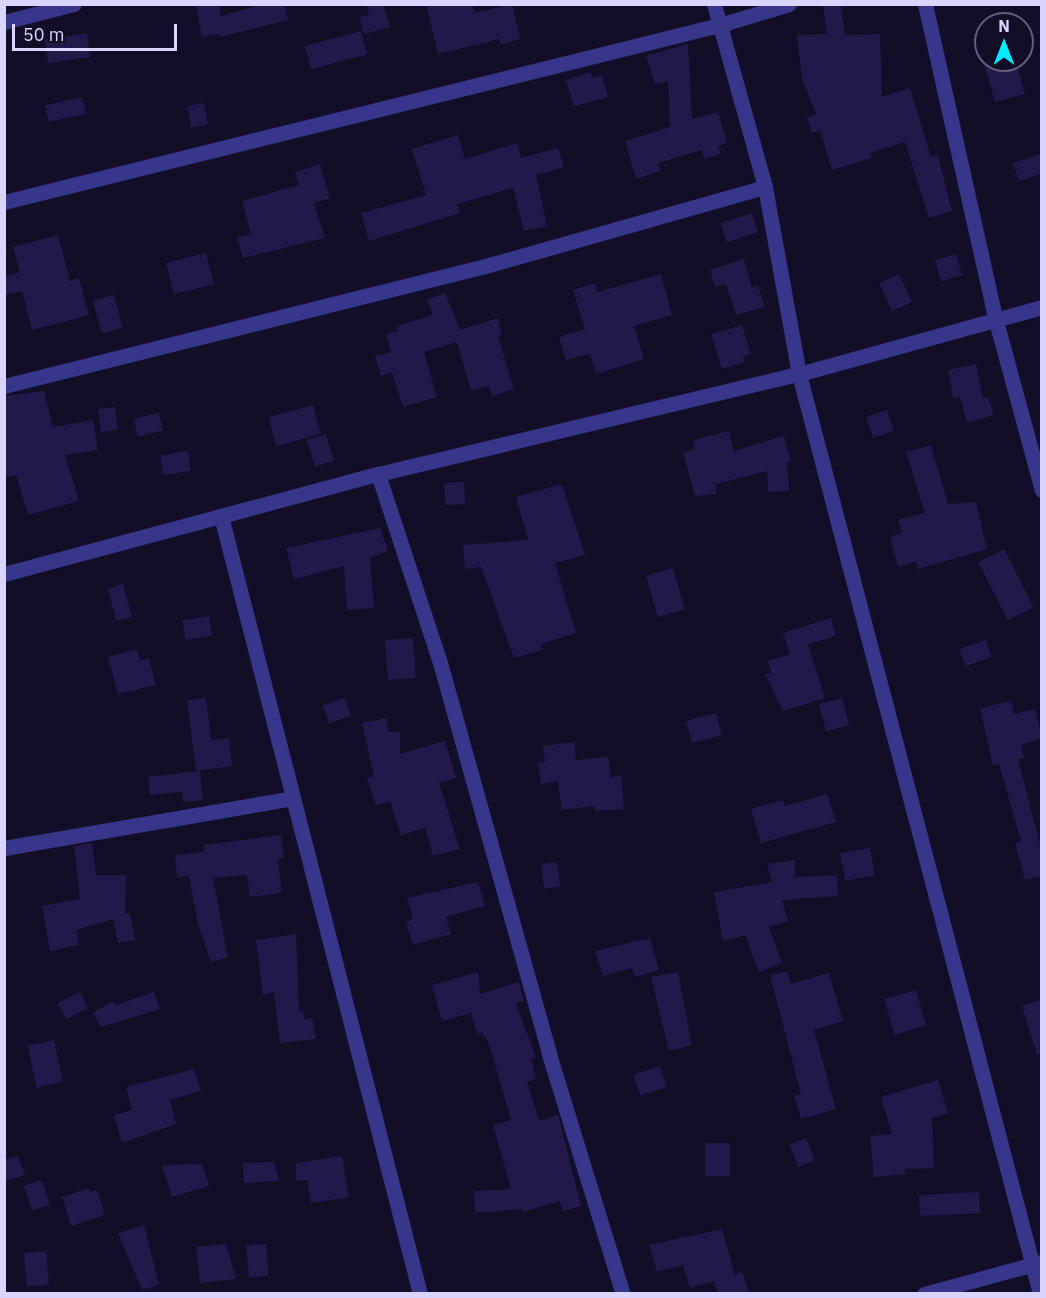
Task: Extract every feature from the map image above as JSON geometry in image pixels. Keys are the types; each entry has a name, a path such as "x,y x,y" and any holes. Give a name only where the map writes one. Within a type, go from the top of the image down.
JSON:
{"street":[{"path":"4,22 74,4"},
{"path":"714,4 765,187 799,374 1037,1263 1040,1293"},
{"path":"4,202 720,25 789,4"},
{"path":"924,4 996,321 1041,490"},
{"path":"4,386 489,265 765,187"},
{"path":"4,574 378,474 799,374 1041,307"},
{"path":"378,474 439,659 549,1054 623,1293"},
{"path":"221,516 420,1293"},
{"path":"4,848 293,798"},
{"path":"924,1293 1037,1263"}],"building":[{"path":"196,4 219,4 221,16 264,4 284,4 288,20 220,37 220,34 202,37"},
{"path":"366,4 383,4 390,27 364,34 360,17 369,15"},
{"path":"426,4 472,4 475,13 512,4 520,39 500,45 499,39 438,54"},
{"path":"841,4 845,35 880,34 882,97 910,88 931,157 938,155 952,211 929,218 905,142 870,153 872,158 832,170 820,130 812,133 807,117 816,114 802,78 797,35 827,34 823,6"},
{"path":"361,31 367,54 311,69 305,46"},
{"path":"87,33 91,57 48,63 45,40"},
{"path":"688,44 692,119 718,112 727,143 718,146 721,154 704,159 702,150 658,163 660,171 636,179 625,141 670,127 668,81 655,84 646,56"},
{"path":"591,72 592,78 602,75 608,97 574,106 566,80"},
{"path":"986,72 1019,72 1025,94 995,102"},
{"path":"82,97 86,114 49,122 45,106"},
{"path":"204,103 208,125 191,128 187,106"},
{"path":"458,135 465,159 517,143 521,158 558,148 564,167 536,175 547,226 524,231 513,188 457,204 460,213 369,241 361,213 426,195 412,149"},
{"path":"1041,154 1041,174 1019,181 1013,163"},
{"path":"320,164 330,198 314,203 325,238 243,258 237,237 251,234 242,201 299,185 295,172"},
{"path":"752,213 758,232 727,242 721,223"},
{"path":"58,235 70,281 79,278 89,315 32,330 22,291 4,295 4,276 20,272 13,247"},
{"path":"206,253 214,284 174,294 166,263"},
{"path":"956,254 962,275 941,281 935,260"},
{"path":"744,259 752,288 758,286 765,307 736,315 726,284 715,287 710,270"},
{"path":"661,274 672,315 634,326 644,359 596,374 590,354 566,360 559,337 585,329 573,290 595,283 597,292"},
{"path":"899,274 912,302 892,311 879,283"},
{"path":"445,293 460,330 498,318 502,335 498,336 514,389 492,396 489,386 471,391 457,342 424,352 437,397 403,407 392,372 381,376 375,356 391,352 386,334 398,331 396,326 433,315 427,300"},
{"path":"114,295 123,328 102,334 93,301"},
{"path":"742,325 751,354 743,356 745,362 722,369 711,334"},
{"path":"976,364 983,398 988,397 994,415 967,423 960,397 953,398 948,370"},
{"path":"44,391 53,427 93,420 98,450 65,455 79,501 28,515 16,475 4,478 4,396"},
{"path":"313,405 321,434 276,446 269,417"},
{"path":"115,407 118,430 101,432 98,409"},
{"path":"887,410 894,431 873,438 866,417"},
{"path":"159,413 163,431 138,436 134,419"},
{"path":"729,431 734,451 784,436 791,461 787,462 789,491 768,492 767,471 716,484 716,494 695,496 683,452 695,449 693,440"},
{"path":"326,434 334,461 315,467 307,440"},
{"path":"931,445 948,504 976,502 987,549 918,569 916,561 898,567 890,537 902,533 898,520 925,513 906,452"},
{"path":"188,451 191,471 163,475 160,455"},
{"path":"464,482 465,504 445,505 444,483"},
{"path":"562,484 585,555 555,563 576,633 540,644 542,650 514,658 481,567 465,569 463,545 528,540 516,497"},
{"path":"380,528 388,551 370,558 374,608 347,610 344,566 294,579 286,548"},
{"path":"1004,549 1034,607 1008,620 978,562"},
{"path":"673,568 685,609 658,617 646,576"},
{"path":"123,584 132,617 116,621 108,588"},
{"path":"209,616 212,636 185,640 182,620"},
{"path":"831,618 836,636 808,644 825,698 783,711 765,674 771,673 768,661 790,654 783,633"},
{"path":"413,638 416,678 388,680 385,640"},
{"path":"986,640 992,657 965,666 960,649"},
{"path":"137,649 140,660 149,658 156,685 118,694 108,657"},
{"path":"206,698 211,740 229,738 232,766 196,771 187,700"},
{"path":"345,698 351,716 329,723 323,705"},
{"path":"842,698 849,725 826,731 819,704"},
{"path":"1011,701 1014,714 1035,709 1041,733 1041,739 1021,745 1024,758 1018,759 1041,848 1041,876 1025,880 1015,843 1021,841 999,764 993,766 980,708"},
{"path":"716,713 722,735 692,743 686,721"},
{"path":"386,718 389,732 400,732 400,754 445,741 456,778 439,783 460,849 433,856 425,828 401,835 390,801 376,805 367,778 374,776 362,723"},
{"path":"574,742 576,760 608,757 611,777 621,776 624,809 595,811 594,806 562,810 558,781 541,784 538,763 545,762 543,746"},
{"path":"200,771 203,800 183,802 182,792 150,795 148,777"},
{"path":"827,794 836,822 761,843 751,809 783,800 785,806"},
{"path":"281,835 284,858 278,859 282,893 250,897 247,875 213,878 228,957 211,962 198,924 189,876 177,878 175,855 204,852 204,845"},
{"path":"92,843 96,875 126,875 125,914 130,913 135,940 118,943 113,919 76,930 79,945 50,951 42,906 80,899 74,846"},
{"path":"870,848 875,876 845,881 840,853"},
{"path":"795,860 795,877 837,875 838,896 782,900 788,921 769,927 782,963 759,972 745,935 723,941 714,892 772,882 767,864"},
{"path":"557,862 560,887 544,889 541,864"},
{"path":"478,882 485,906 446,917 451,934 413,945 406,922 413,919 407,898"},
{"path":"296,934 299,1011 303,1011 304,1019 313,1018 316,1039 280,1043 274,992 263,995 256,940"},
{"path":"650,938 659,970 635,977 632,968 603,976 595,951"},
{"path":"787,971 791,984 829,973 843,1021 814,1030 836,1109 801,1119 794,1096 801,1094 770,975"},
{"path":"478,972 480,994 519,982 524,1001 516,1003 536,1058 531,1059 536,1079 527,1082 539,1121 558,1115 581,1206 563,1211 560,1201 523,1212 522,1209 475,1213 474,1191 511,1189 493,1125 511,1120 489,1044 482,1032 477,1034 471,1013 442,1021 432,985"},
{"path":"678,972 692,1045 669,1051 651,977"},
{"path":"916,990 926,1026 894,1035 884,999"},
{"path":"80,992 88,1008 66,1019 58,1003"},
{"path":"154,992 160,1009 101,1027 93,1012 114,1001 116,1005"},
{"path":"1041,1000 1041,1054 1037,1055 1022,1006"},
{"path":"54,1040 63,1082 37,1088 28,1046"},
{"path":"660,1066 667,1087 640,1096 633,1075"},
{"path":"194,1069 201,1091 170,1100 176,1124 122,1143 114,1115 132,1110 126,1087"},
{"path":"938,1080 948,1113 932,1118 934,1168 905,1169 906,1174 874,1177 870,1136 892,1134 881,1097"},
{"path":"806,1138 815,1160 798,1167 789,1145"},
{"path":"705,1143 730,1143 730,1176 705,1176"},
{"path":"18,1156 25,1175 4,1181 4,1160"},
{"path":"342,1156 349,1197 311,1203 307,1180 296,1181 296,1163"},
{"path":"274,1162 279,1181 244,1183 243,1163"},
{"path":"202,1164 209,1186 172,1197 162,1165"},
{"path":"42,1180 50,1205 32,1211 24,1186"},
{"path":"89,1188 90,1192 97,1190 105,1215 71,1226 62,1197"},
{"path":"979,1192 980,1213 920,1216 919,1195"},
{"path":"144,1225 159,1285 142,1290 118,1233"},
{"path":"722,1229 735,1275 742,1272 749,1293 718,1293 714,1281 690,1288 683,1265 657,1272 649,1245"},
{"path":"226,1244 236,1279 200,1283 196,1247"},
{"path":"266,1244 269,1276 249,1278 246,1246"},
{"path":"46,1251 49,1285 27,1287 24,1253"}]}
